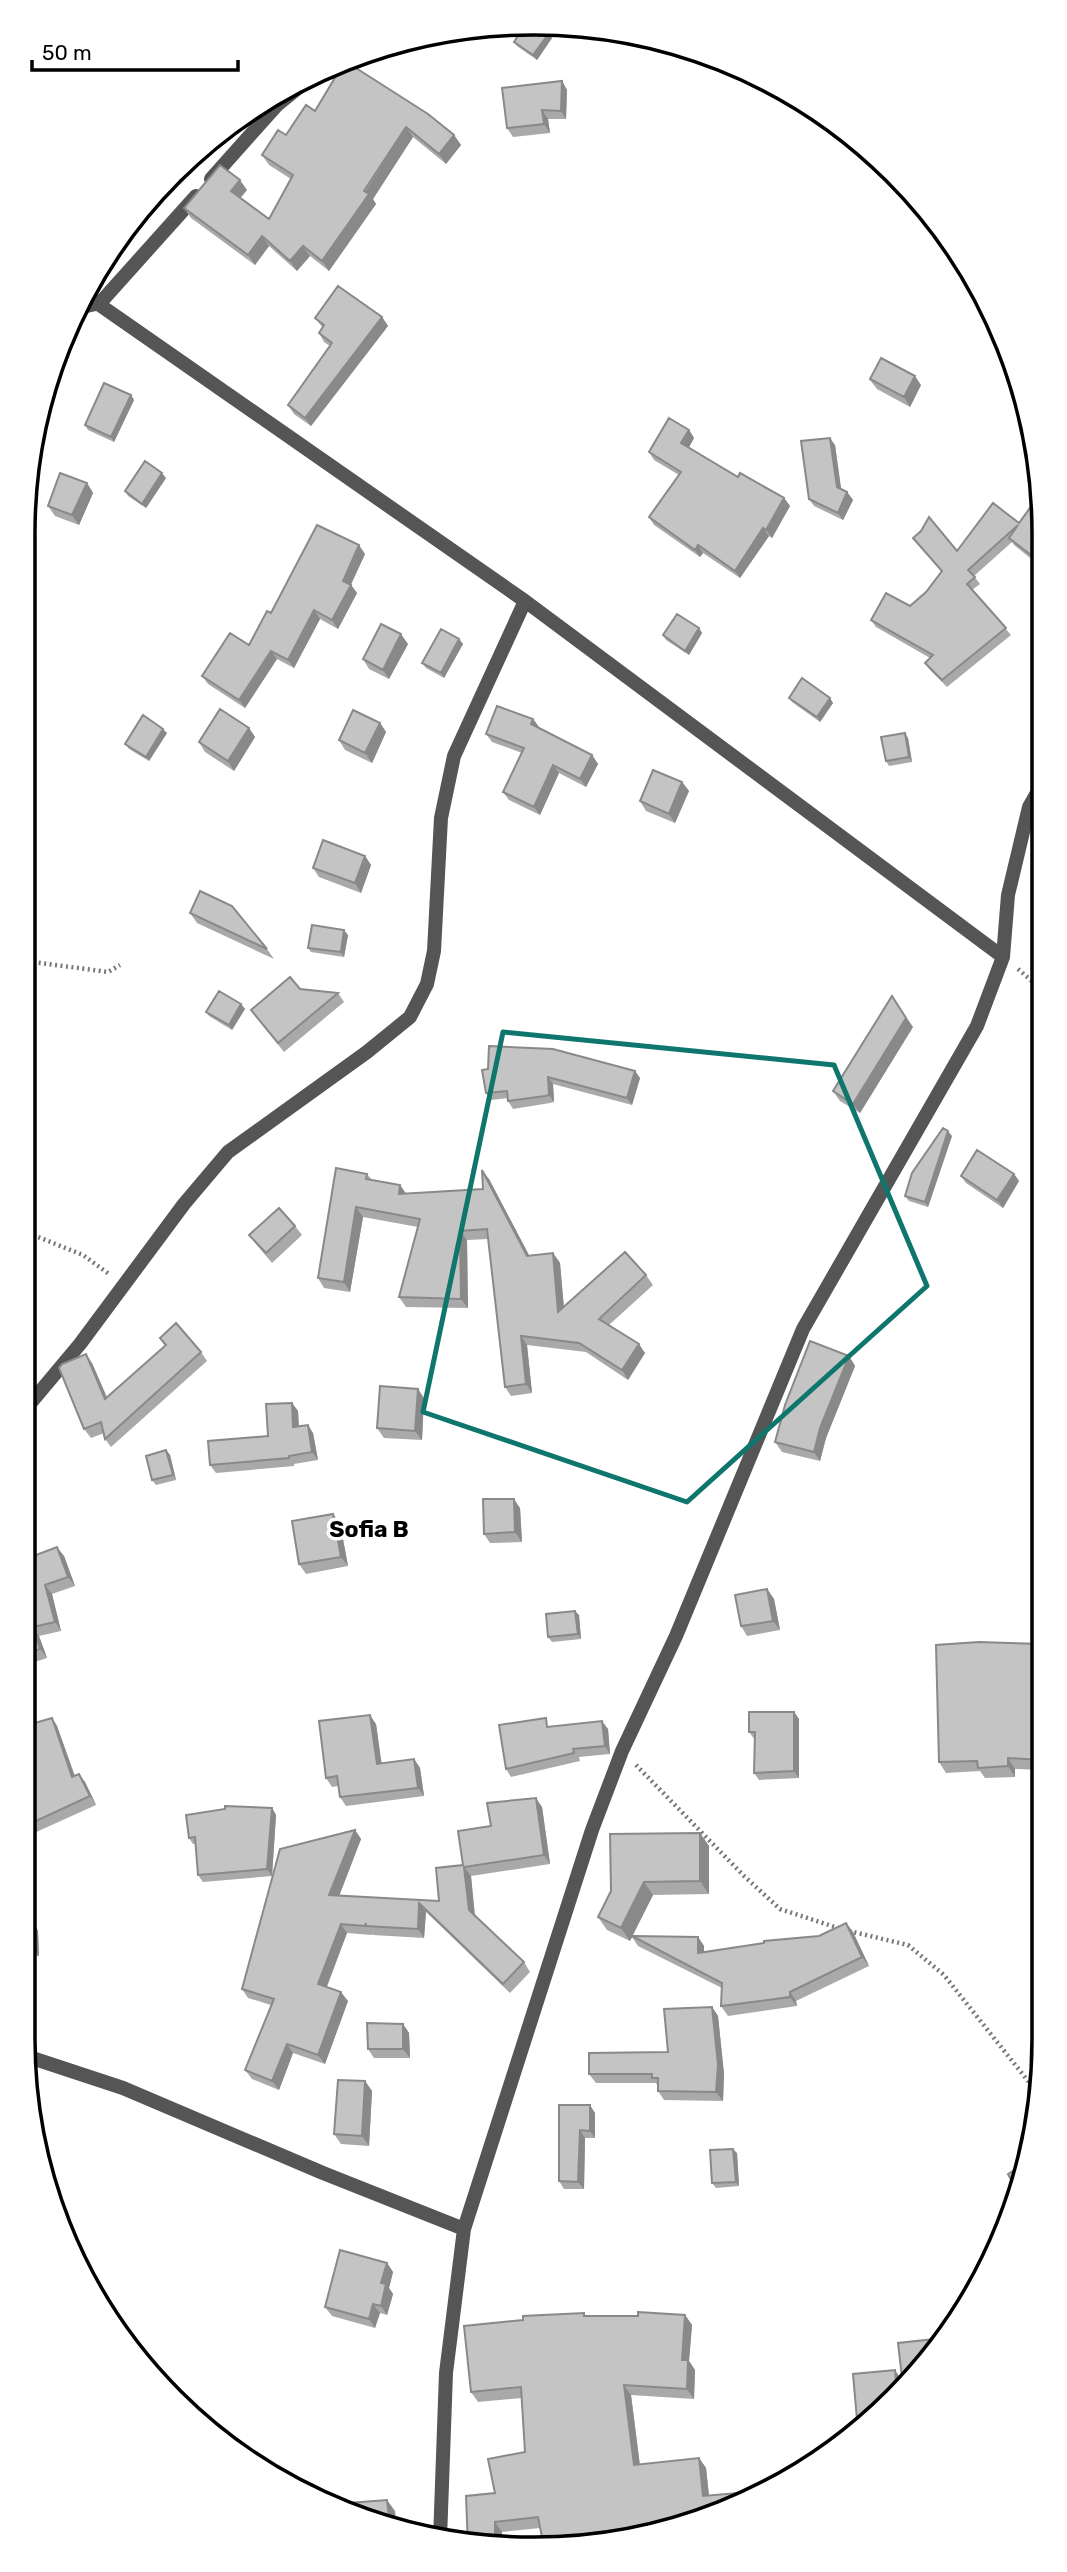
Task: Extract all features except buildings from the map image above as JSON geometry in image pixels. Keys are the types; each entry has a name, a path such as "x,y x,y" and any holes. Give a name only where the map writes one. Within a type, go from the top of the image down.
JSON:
{"street":[{"path":"90,305 100,303 262,116"},
{"path":"94,299 524,601 1003,957"},
{"path":"35,1398 80,1345 184,1204 228,1152 367,1052 410,1017 427,985 434,951 441,818 454,756 524,601"},
{"path":"440,2528 446,2373 464,2228 592,1830 622,1751 676,1636 803,1329 977,1026 1003,957 1008,895 1032,802"},
{"path":"36,2059 122,2088 323,2173 464,2228"}],"path":[{"path":"1003,957 1032,981"},
{"path":"35,962 108,972 120,965"},
{"path":"35,1236 83,1255 124,1285"},
{"path":"622,1751 744,1876 780,1909 834,1927 908,1945 944,1975 1030,2083"}],"highlighted area":[{"path":"503,1032 834,1065 927,1286 687,1502 423,1412"}],"district":[{"name":"Sofia B","path":"369,1529"}]}
